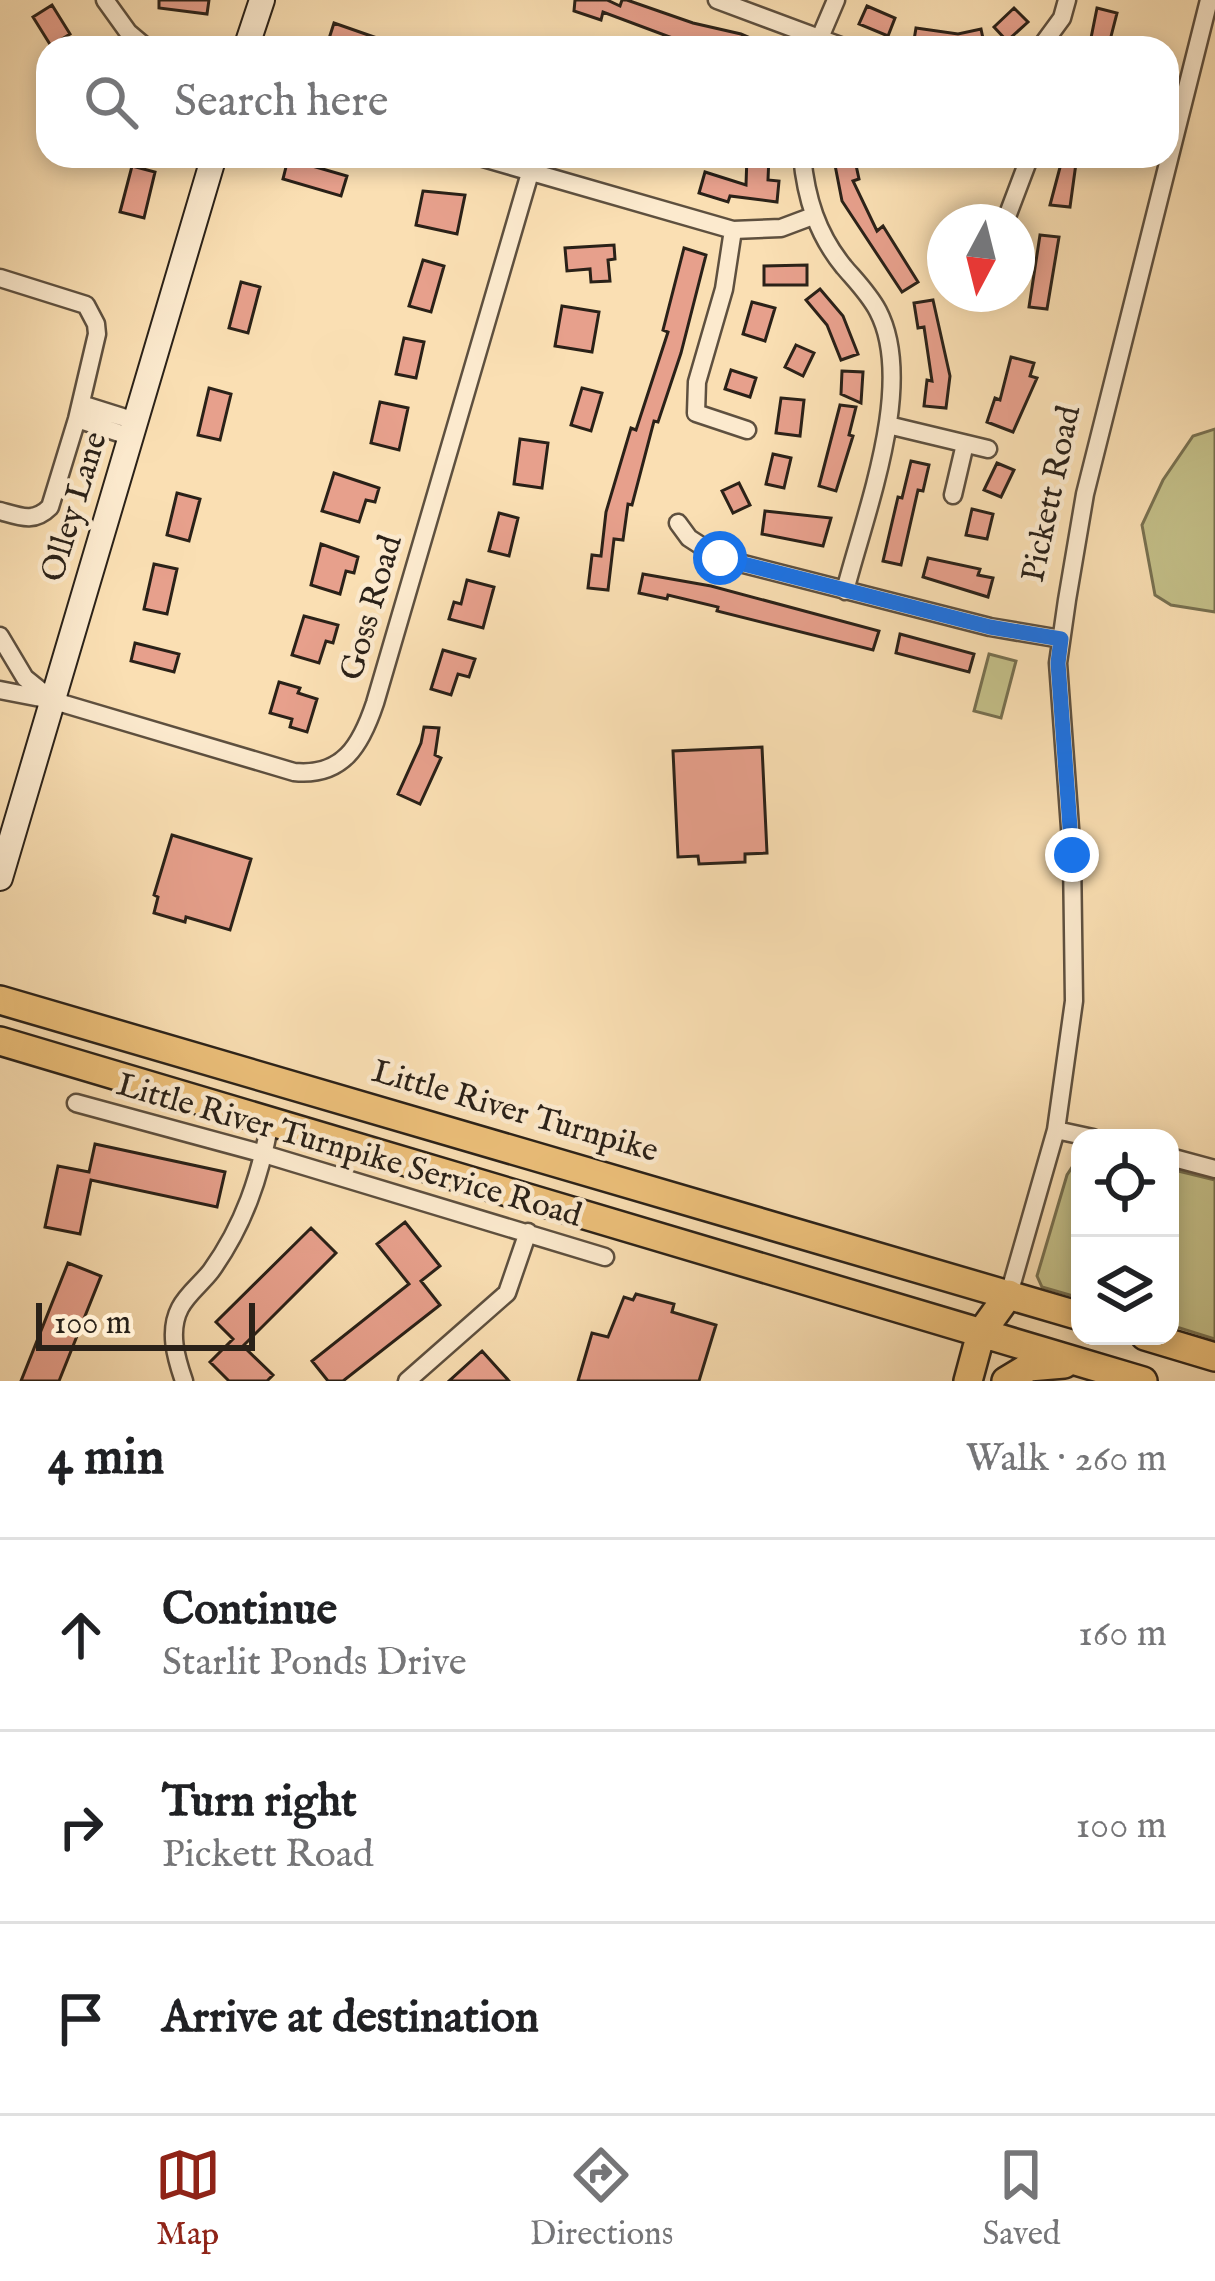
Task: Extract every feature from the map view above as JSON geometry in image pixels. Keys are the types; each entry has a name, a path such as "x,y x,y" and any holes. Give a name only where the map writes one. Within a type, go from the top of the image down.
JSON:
{"main road":[{"path":"250,36 262,0"},
{"name":"Olley Lane","path":"0,878 210,168"},
{"name":"Little River Turnpike","path":"0,1000 1071,1313"},
{"path":"0,1041 1143,1381"},
{"name":"Pickett Road","path":"968,1381 1009,1294"},
{"name":"Pickett Road","path":"986,1381 990,1336"},
{"path":"1175,1345 1215,1357"},
{"path":"1006,1381 1042,1365 1092,1366"}],"street":[{"path":"104,0 133,36"},
{"path":"717,0 802,36"},
{"path":"821,36 836,0"},
{"path":"1048,36 1067,0"},
{"name":"Pickett Road","path":"1179,119 1209,0"},
{"path":"514,168 733,230 781,228 813,216"},
{"path":"804,168 813,216 824,241 869,297 886,328 894,388 845,591"},
{"path":"1012,204 1025,168"},
{"name":"Pickett Road","path":"1009,1294 1056,1130 1071,1033 1076,961 1058,663 1061,639 1084,494 1166,168"},
{"name":"Goss Road","path":"51,700 294,772 333,767 356,749 375,703 530,173"},
{"path":"733,230 724,289 697,382 696,413 748,430"},
{"path":"0,278 86,304 97,334 50,507 40,517 29,519 0,511"},
{"path":"79,412 133,429"},
{"path":"888,425 988,449"},
{"path":"953,494 965,444"},
{"path":"678,523 689,538 720,558 990,627 1061,639"},
{"path":"0,636 25,678 51,700"},
{"path":"0,690 51,700"},
{"name":"Little River Turnpike Service Road","path":"76,1102 605,1257"},
{"path":"184,1381 173,1351 178,1310 212,1270 247,1208 270,1122"},
{"path":"1056,1130 1071,1133"},
{"path":"1179,1159 1215,1169"},
{"path":"407,1381 507,1293 528,1232"}],"shaded area":[{"path":"1215,429 1215,612 1171,605 1155,595 1142,525 1163,480 1193,436"},
{"path":"989,654 1016,661 1001,718 974,711"},
{"path":"1071,1169 1071,1295 1042,1287 1037,1276"},
{"path":"1179,1171 1215,1180 1215,1339 1179,1328"}],"building":[{"path":"159,0 209,0 207,14 159,8"},
{"path":"575,0 607,0 620,6 627,0 746,36 667,36 603,12 601,20 574,11"},
{"path":"52,5 70,34 45,36 33,17"},
{"path":"867,6 895,18 888,36 859,24"},
{"path":"1014,8 1028,22 1013,36 1002,36 994,27"},
{"path":"1097,8 1117,13 1111,36 1091,36"},
{"path":"334,23 371,36 330,36"},
{"path":"916,28 958,34 981,29 982,36 915,36"},
{"path":"131,168 155,172 144,218 120,212"},
{"path":"286,168 319,168 347,176 341,196 283,179"},
{"path":"747,168 768,168 768,180 779,181 777,202 730,196 728,202 699,193 705,172 746,185"},
{"path":"836,168 857,168 859,179 853,181 877,231 883,226 918,282 902,292 842,201"},
{"path":"1060,168 1075,168 1070,207 1050,205"},
{"path":"423,191 465,195 457,234 416,225"},
{"path":"1040,235 1059,237 1047,309 1035,308"},
{"path":"614,245 615,259 608,260 610,281 591,282 590,269 567,271 565,248"},
{"path":"684,248 706,255 681,353 658,422 654,421 632,505 628,504 623,540 614,539 608,590 588,588 592,555 601,556 606,512 631,428 636,430 668,332 663,330"},
{"path":"423,260 444,266 431,312 409,306"},
{"path":"807,265 807,285 764,285 764,266"},
{"path":"241,282 260,287 248,333 229,328"},
{"path":"820,289 843,316 858,354 841,360 827,325 806,300"},
{"path":"927,301 927,312 936,312 950,376 946,408 924,406 927,380 932,381 924,327 918,328 914,303"},
{"path":"752,302 775,308 765,341 743,334"},
{"path":"562,306 599,312 592,352 555,346"},
{"path":"404,338 424,342 416,378 396,374"},
{"path":"796,345 814,353 803,376 785,367"},
{"path":"1011,357 1034,363 1030,376 1037,378 1013,432 987,422 995,398 1000,400"},
{"path":"731,370 756,378 750,397 725,389"},
{"path":"842,371 863,372 861,403 841,394"},
{"path":"209,388 231,394 220,440 198,435"},
{"path":"582,388 602,393 591,431 571,425"},
{"path":"781,398 804,400 800,436 776,433"},
{"path":"380,402 408,408 399,450 371,443"},
{"path":"840,405 856,407 849,435 853,436 836,491 819,486"},
{"path":"520,439 548,443 542,488 514,484"},
{"path":"773,454 791,458 784,488 766,484"},
{"path":"911,461 929,465 923,491 918,490 901,565 883,561"},
{"path":"997,463 1014,470 1001,497 984,490"},
{"path":"334,473 379,488 375,502 366,500 359,522 322,511"},
{"path":"739,483 750,505 733,513 722,491"},
{"path":"177,493 200,499 189,541 167,535"},
{"path":"972,509 993,514 987,539 966,535"},
{"path":"765,511 831,518 823,546 762,534"},
{"path":"499,513 518,518 509,556 489,551"},
{"path":"321,544 358,557 354,573 346,571 340,594 311,585"},
{"path":"928,558 980,569 978,575 993,578 988,597 923,577"},
{"path":"154,564 177,569 167,614 144,609"},
{"path":"643,574 711,586 879,631 873,650 717,611 718,607 639,593"},
{"path":"467,580 494,587 483,628 449,619 454,602 461,604"},
{"path":"304,616 338,625 319,663 292,655"},
{"path":"900,634 974,654 969,672 896,653"},
{"path":"135,643 179,654 174,672 131,661"},
{"path":"443,650 475,659 469,677 458,674 451,695 431,689"},
{"path":"279,682 317,699 307,732 290,727 292,719 270,713"},
{"path":"424,727 439,728 435,755 441,758 420,804 398,794"},
{"path":"762,747 767,853 745,854 745,862 699,864 698,856 678,857 673,751"},
{"path":"172,835 251,859 230,930 154,913 158,897 154,895"},
{"path":"95,1144 225,1172 217,1207 91,1180 80,1234 45,1227 58,1166 89,1172"},
{"path":"405,1222 440,1266 421,1281 440,1305 343,1381 328,1381 312,1361 409,1284 377,1244"},
{"path":"311,1228 336,1253 243,1346 273,1375 267,1381 229,1381 210,1362 233,1339 216,1322"},
{"path":"68,1263 101,1276 59,1381 21,1381"},
{"path":"636,1294 674,1304 672,1312 716,1325 699,1381 578,1381 592,1333 608,1337 624,1297 633,1300"},
{"path":"482,1351 509,1381 449,1381"}],"route":[{"path":"720,558 990,627 1061,639 1058,663 1072,855"}]}
